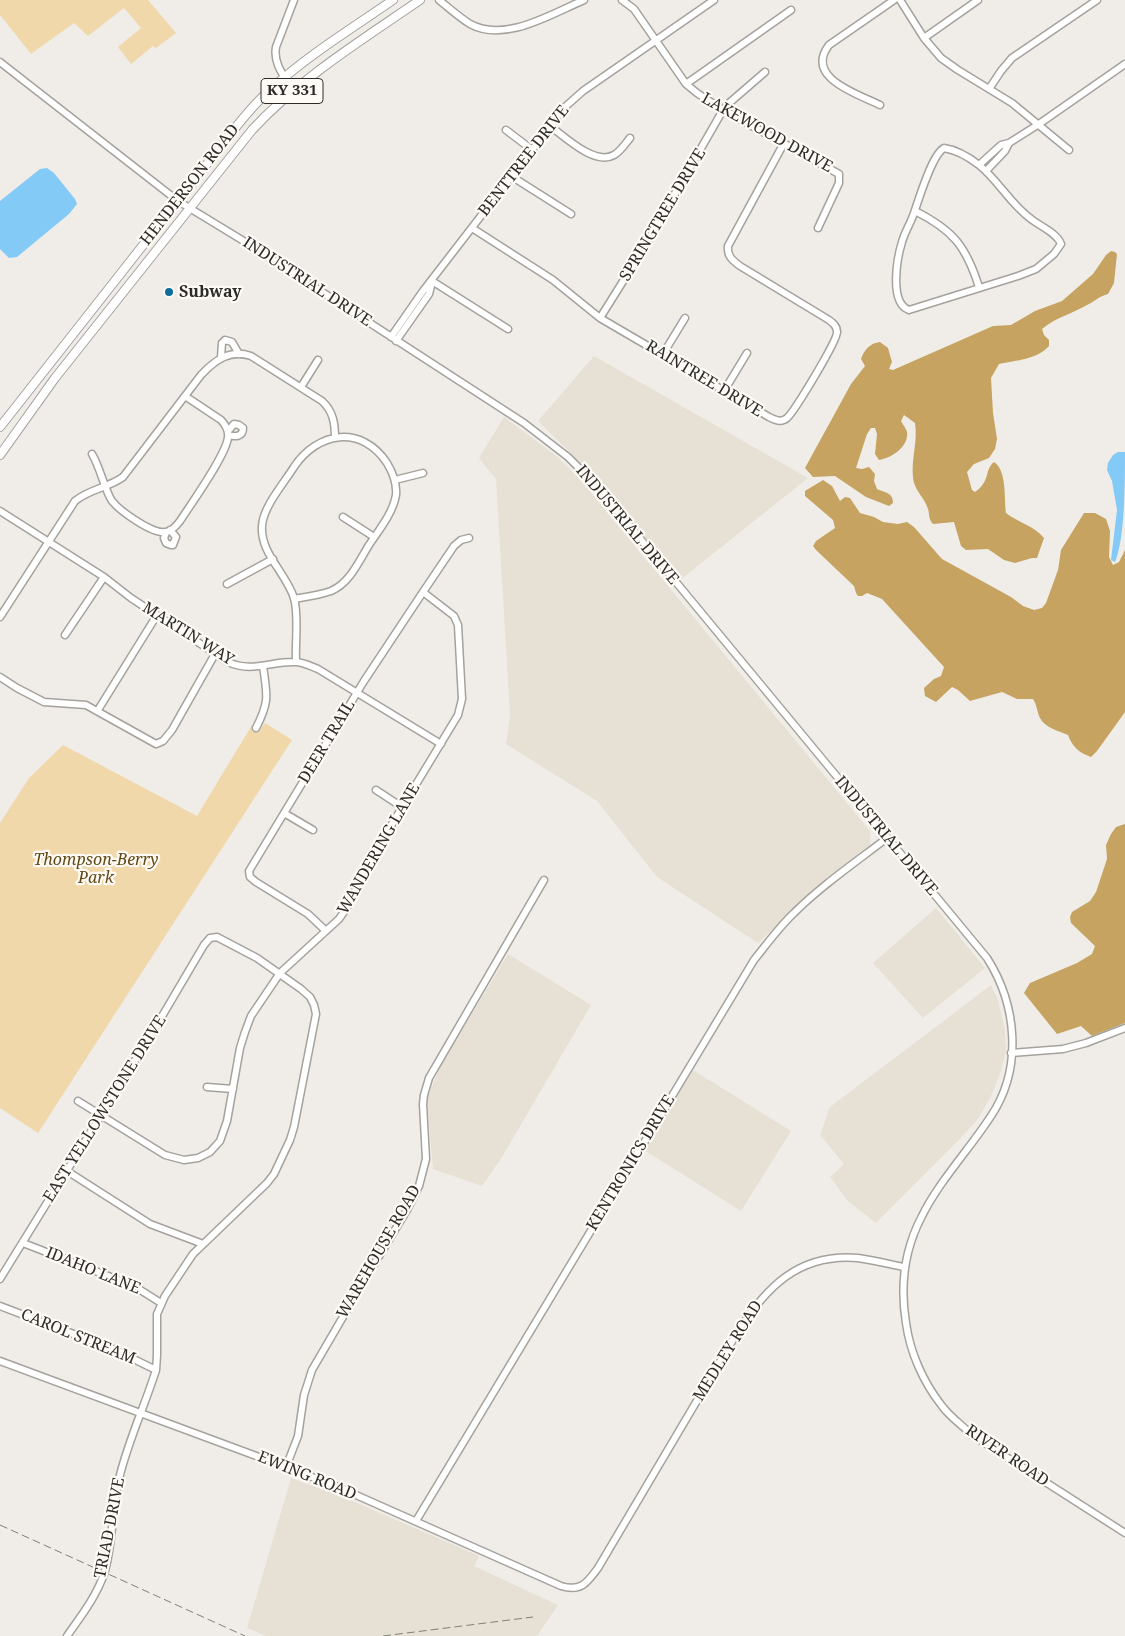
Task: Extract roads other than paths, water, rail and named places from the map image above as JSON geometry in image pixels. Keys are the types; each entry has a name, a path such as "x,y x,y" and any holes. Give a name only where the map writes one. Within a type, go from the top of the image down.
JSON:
{"main road":[{"name":"HENDERSON ROAD","path":"0,427 248,112 285,77 392,0"},
{"name":"HENDERSON ROAD","path":"0,455 56,378 189,208 272,108 293,90 420,0"}],"street":[{"path":"293,90 276,64 274,55 294,0"},
{"path":"439,0 471,24 499,31 522,26 584,0"},
{"name":"LAKEWOOD DRIVE","path":"622,0 634,10 686,84 696,94 839,174 839,183 818,228"},
{"name":"BENTTREE DRIVE","path":"394,339 429,294 432,281 531,149 565,107 583,91 714,0"},
{"path":"880,106 833,81 823,67 823,55 829,45 894,0"},
{"path":"900,0 924,38 943,59 1012,103 1069,150"},
{"path":"924,38 978,0"},
{"path":"989,89 1000,71 1012,58 1097,0"},
{"path":"686,84 791,10"},
{"name":"INDUSTRIAL DRIVE","path":"0,62 178,201 242,240 524,423 568,457 594,483 974,943 995,972 1004,991 1013,1030 1012,1053"},
{"path":"979,165 1001,145 1010,143 1125,64"},
{"name":"SPRINGTREE DRIVE","path":"600,318 642,251 723,110 765,72"},
{"path":"550,126 586,152 602,158 617,153 630,138"},
{"path":"506,130 531,149"},
{"name":"RAINTREE DRIVE","path":"472,228 554,280 600,318 769,417 783,421 790,415 797,404 837,335 836,327 829,320 740,266 728,255 728,246 784,143"},
{"path":"986,171 1010,143"},
{"path":"942,148 948,148 979,165 1018,209 1055,236 1060,244 1054,254 1036,269 913,310 905,309 898,297 897,264 903,240 915,211 922,187 942,148"},
{"path":"511,176 571,214"},
{"path":"915,211 936,222 954,238 969,259 979,287"},
{"path":"432,281 508,329"},
{"path":"663,354 685,318"},
{"path":"221,357 222,343 225,340 232,342 239,354"},
{"path":"724,390 747,353"},
{"path":"0,618 75,501 90,491 118,481 128,472 210,365 221,357 239,354 256,359 322,401 333,416 335,438"},
{"path":"301,387 318,360"},
{"path":"92,454 113,501 122,510 150,529 168,531 180,521 224,451 228,433 221,420 185,396"},
{"path":"294,599 324,593 338,587 350,576 388,515 394,502 395,480 384,459 370,444 354,438 335,438 317,444 300,459 268,507 262,520 262,534 266,547 289,586 294,599 296,662"},
{"path":"395,480 423,473"},
{"name":"MARTIN WAY","path":"0,512 104,577 131,598 228,662 241,667 296,662 305,663 441,744"},
{"path":"343,517 374,537"},
{"name":"DEER TRAIL","path":"326,931 308,914 256,882 249,874 250,869 357,693 423,592 454,546 461,540 469,538"},
{"path":"227,584 273,560"},
{"path":"65,635 104,577"},
{"name":"WANDERING LANE","path":"78,1101 165,1155 177,1159 191,1160 210,1152 220,1141 227,1122 240,1048 248,1024 264,995 280,973 339,919 348,906 362,875 458,715 462,700 459,631 454,616 423,592"},
{"path":"98,710 157,615"},
{"path":"0,677 44,702 79,703 98,710 154,744 163,741 172,730 215,654"},
{"path":"256,728 265,712 267,702 263,666"},
{"path":"376,790 402,807"},
{"path":"284,813 313,830"},
{"name":"KENTRONICS DRIVE","path":"416,1521 754,960 795,911 887,838"},
{"name":"WAREHOUSE ROAD","path":"286,1467 298,1436 304,1396 312,1370 360,1286 407,1210 419,1186 426,1159 423,1104 429,1078 544,880"},
{"name":"EAST YELLOWSTONE DRIVE","path":"0,1279 204,945 213,936 217,937 257,958 280,973"},
{"path":"160,1303 188,1260 274,1174 292,1133 316,1014 310,997 280,973"},
{"path":"904,1267 921,1217 931,1199 998,1104 1007,1078 1012,1053 1063,1049 1086,1043 1125,1028"},
{"path":"207,1086 232,1089"},
{"path":"67,1171 150,1224 203,1244"},
{"name":"IDAHO LANE","path":"23,1243 134,1286 160,1303"},
{"name":"MEDLEY ROAD","path":"600,1564 737,1333 749,1314 769,1290 793,1272 810,1264 828,1260 858,1258 904,1267"},
{"name":"RIVER ROAD","path":"904,1267 904,1311 910,1344 922,1373 942,1406 972,1435 1125,1533"},
{"name":"TRIAD DRIVE","path":"67,1636 86,1610 98,1589 104,1572 117,1486 156,1370 158,1355 156,1321 160,1303"},
{"name":"CAROL STREAM","path":"0,1306 113,1350 156,1370"},
{"name":"EWING ROAD","path":"0,1361 286,1467 570,1588 577,1588 585,1584 600,1564"}],"water":[{"path":"47,168 54,173 77,204 69,214 17,257 9,258 0,249 0,201 40,169"},
{"path":"1118,452 1125,452 1124,493 1123,525 1115,562 1111,560 1117,510 1112,481 1107,470 1108,463 1113,455"}],"railway":[{"path":"0,1525 245,1636"},
{"path":"383,1636 533,1617"}],"place":[{"name":"Subway","path":"169,292"}],"park label":[{"name":"Thompson-Berry Park","path":"96,869"}]}
